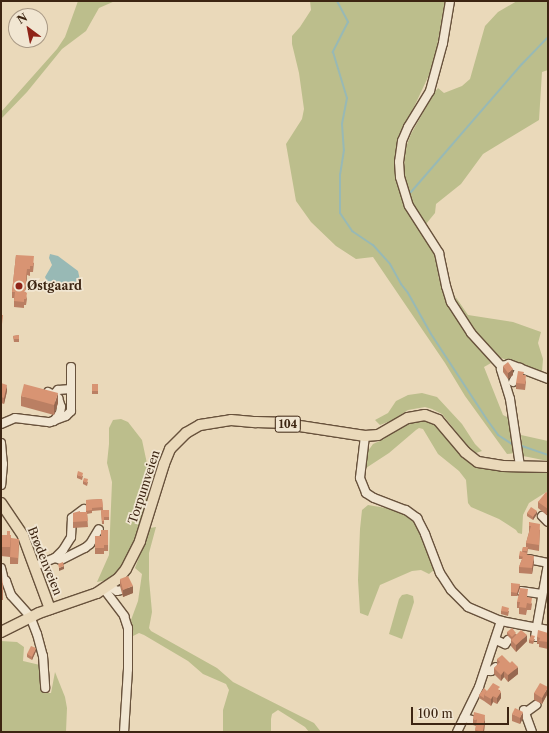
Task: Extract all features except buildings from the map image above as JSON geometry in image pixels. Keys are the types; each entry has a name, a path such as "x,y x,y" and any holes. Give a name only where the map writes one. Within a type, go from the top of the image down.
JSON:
{"main road":[{"name":"Torpumveien","path":"1,632 30,616 107,588 126,569 140,541 170,449 178,440 193,428 215,422 237,420 280,423 365,436 378,435 408,418 425,415 438,420 465,452 474,460 485,464 548,467"},
{"name":"Brødenveien","path":"1,503 18,528 35,566 50,608"}],"street":[{"path":"450,1 442,49 430,91 408,127 402,141 399,162 400,177 404,195 409,206 434,242 439,253 451,302 478,342 502,367 502,376 510,400 514,420 520,466"},
{"path":"502,367 509,364 548,379"},
{"path":"1,424 15,418 54,421 62,419 71,411 71,367"},
{"path":"513,382 520,368"},
{"path":"54,395 58,390 71,389"},
{"path":"39,390 54,395 60,401 60,413 54,421"},
{"path":"365,436 360,478 366,493 374,498 406,510 417,518 425,534 440,573 450,590 468,607 501,621 548,630"},
{"path":"1,443 3,464 1,486"},
{"path":"35,566 56,558 71,537 72,518 84,509"},
{"path":"56,558 61,560 85,548 90,544 99,529"},
{"path":"528,559 548,564 543,598 535,627 535,637"},
{"path":"2,574 11,594 30,616 40,644 45,688"},
{"path":"107,588 117,591 121,590"},
{"path":"107,588 124,616 128,628 128,669 124,732"},
{"path":"521,591 543,598"},
{"path":"457,732 468,719 496,640 501,621"},
{"path":"496,640 505,644 508,640"},
{"path":"485,671 491,671 496,667"},
{"path":"480,684 489,691"},
{"path":"532,732 525,711 536,706"}],"green space":[{"path":"78,1 115,1 99,8 86,31 62,49 27,92 1,119 1,112 57,49 65,37"},
{"path":"310,1 445,1 436,52 429,75 399,139 395,167 397,181 402,199 435,254 439,279 450,307 463,328 491,363 484,367 503,415 511,419 515,453 507,454 465,396 445,363 373,257 356,259 336,246 311,222 296,201 286,144 302,119 304,109 299,73 292,44 292,36 311,10"},
{"path":"517,1 548,1 548,70 542,72 539,120 483,154 461,184 436,204 435,213 426,224 407,194 403,177 406,147 411,134 438,88 444,93 462,86 470,79 485,26 498,12"},
{"path":"455,296 468,315 513,322 541,332 538,343 543,359 542,372 495,356 472,331 458,306"},
{"path":"422,393 437,397 462,424 475,444 482,451 476,453 467,445 442,414 432,409 425,407 408,410 393,420 380,425 375,420 388,413 396,401 408,395"},
{"path":"422,418 436,423 456,450 471,464 480,467 548,472 548,491 529,503 523,515 522,534 518,533 516,530 499,519 471,507 468,503 466,480 459,471 438,454 423,429 419,428 416,430 389,453 366,468 368,451 373,444 384,439 389,433 402,425"},
{"path":"121,419 128,422 142,440 149,473 154,481 139,531 120,571 108,580 97,582 109,555 112,482 107,463 109,428 113,420"},
{"path":"521,435 548,441 548,461 523,456"},
{"path":"368,505 398,510 410,518 419,529 434,570 429,574 421,570 412,571 380,585 368,616 360,613 358,580 362,510"},
{"path":"156,527 149,553 149,579 152,612 149,628 151,631 217,668 233,682 314,723 321,732 309,732 305,727 278,710 272,714 271,732 223,732 223,710 229,690 226,684 203,674 188,661 144,635 139,633 133,636 130,632 132,625 131,620 138,601 142,574 135,568 150,528"},
{"path":"407,594 413,596 414,602 402,639 389,634 399,599 402,595"},
{"path":"1,641 17,642 24,647 23,661 40,665 44,669 43,693 51,693 55,672 65,697 67,708 66,732 1,732"}],"water":[{"path":"50,254 58,256 78,271 80,280 76,286 70,289 51,290 45,277 52,265 49,258"}],"waterway":[{"path":"337,1 348,22 333,52 347,98 342,124 344,150 340,174 340,213 352,231 373,245 390,264 431,334 488,421 498,435 512,444"},
{"path":"411,192 522,64 548,37"},
{"path":"522,446 548,455"}],"place":[{"name":"Østgaard","path":"19,286"}]}
